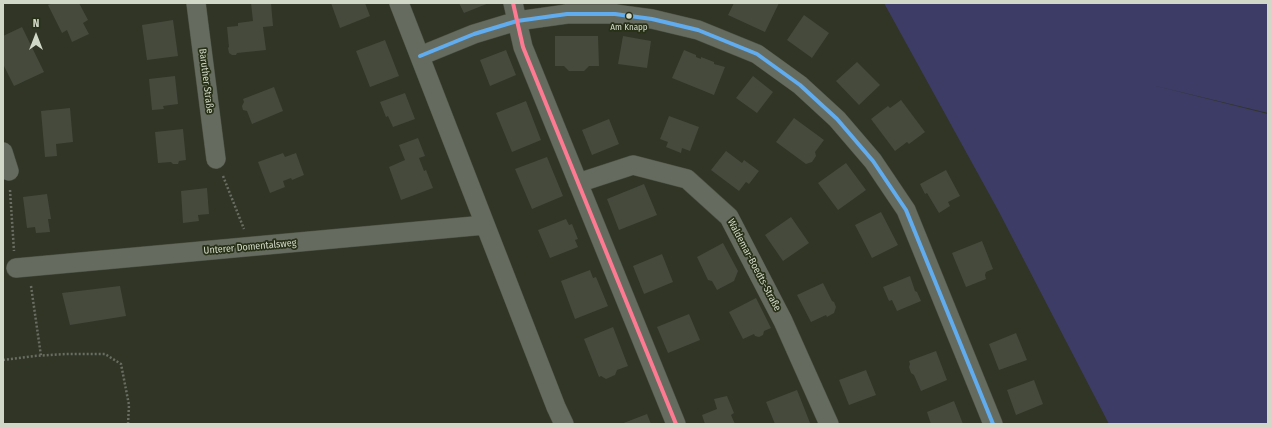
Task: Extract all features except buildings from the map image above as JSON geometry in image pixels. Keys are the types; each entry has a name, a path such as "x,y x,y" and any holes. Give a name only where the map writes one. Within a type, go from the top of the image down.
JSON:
{"street":[{"name":"Baruther Straße","path":"196,3 216,159"},
{"path":"399,3 484,226 564,424"},
{"path":"513,3 523,47 676,424"},
{"path":"420,56 474,34 517,21 567,14 616,14 652,11 757,54 800,85 837,119 873,161 906,210 993,424"},
{"path":"3,152 9,171"},
{"name":"Waldemar-Boedts-Straße","path":"578,183 634,165 687,179 729,217 784,321 829,424"},
{"name":"Unterer Domentalsweg","path":"22,268 484,226"}],"path":[{"path":"216,159 252,247"},
{"path":"9,171 22,268 41,356"},
{"path":"3,360 66,354 104,354 120,364 129,405 128,424"}],"shaded area":[{"path":"884,3 1268,3 1268,113 1152,85 1268,114 1268,424 1109,424 998,210"}],"transit line":[{"path":"513,3 523,47 676,424"},
{"path":"420,56 474,34 517,21 567,14 615,14 652,19 698,30 757,54 800,85 837,119 873,161 906,210 993,424"}],"place":[{"name":"Am Knapp","path":"629,16"}]}
